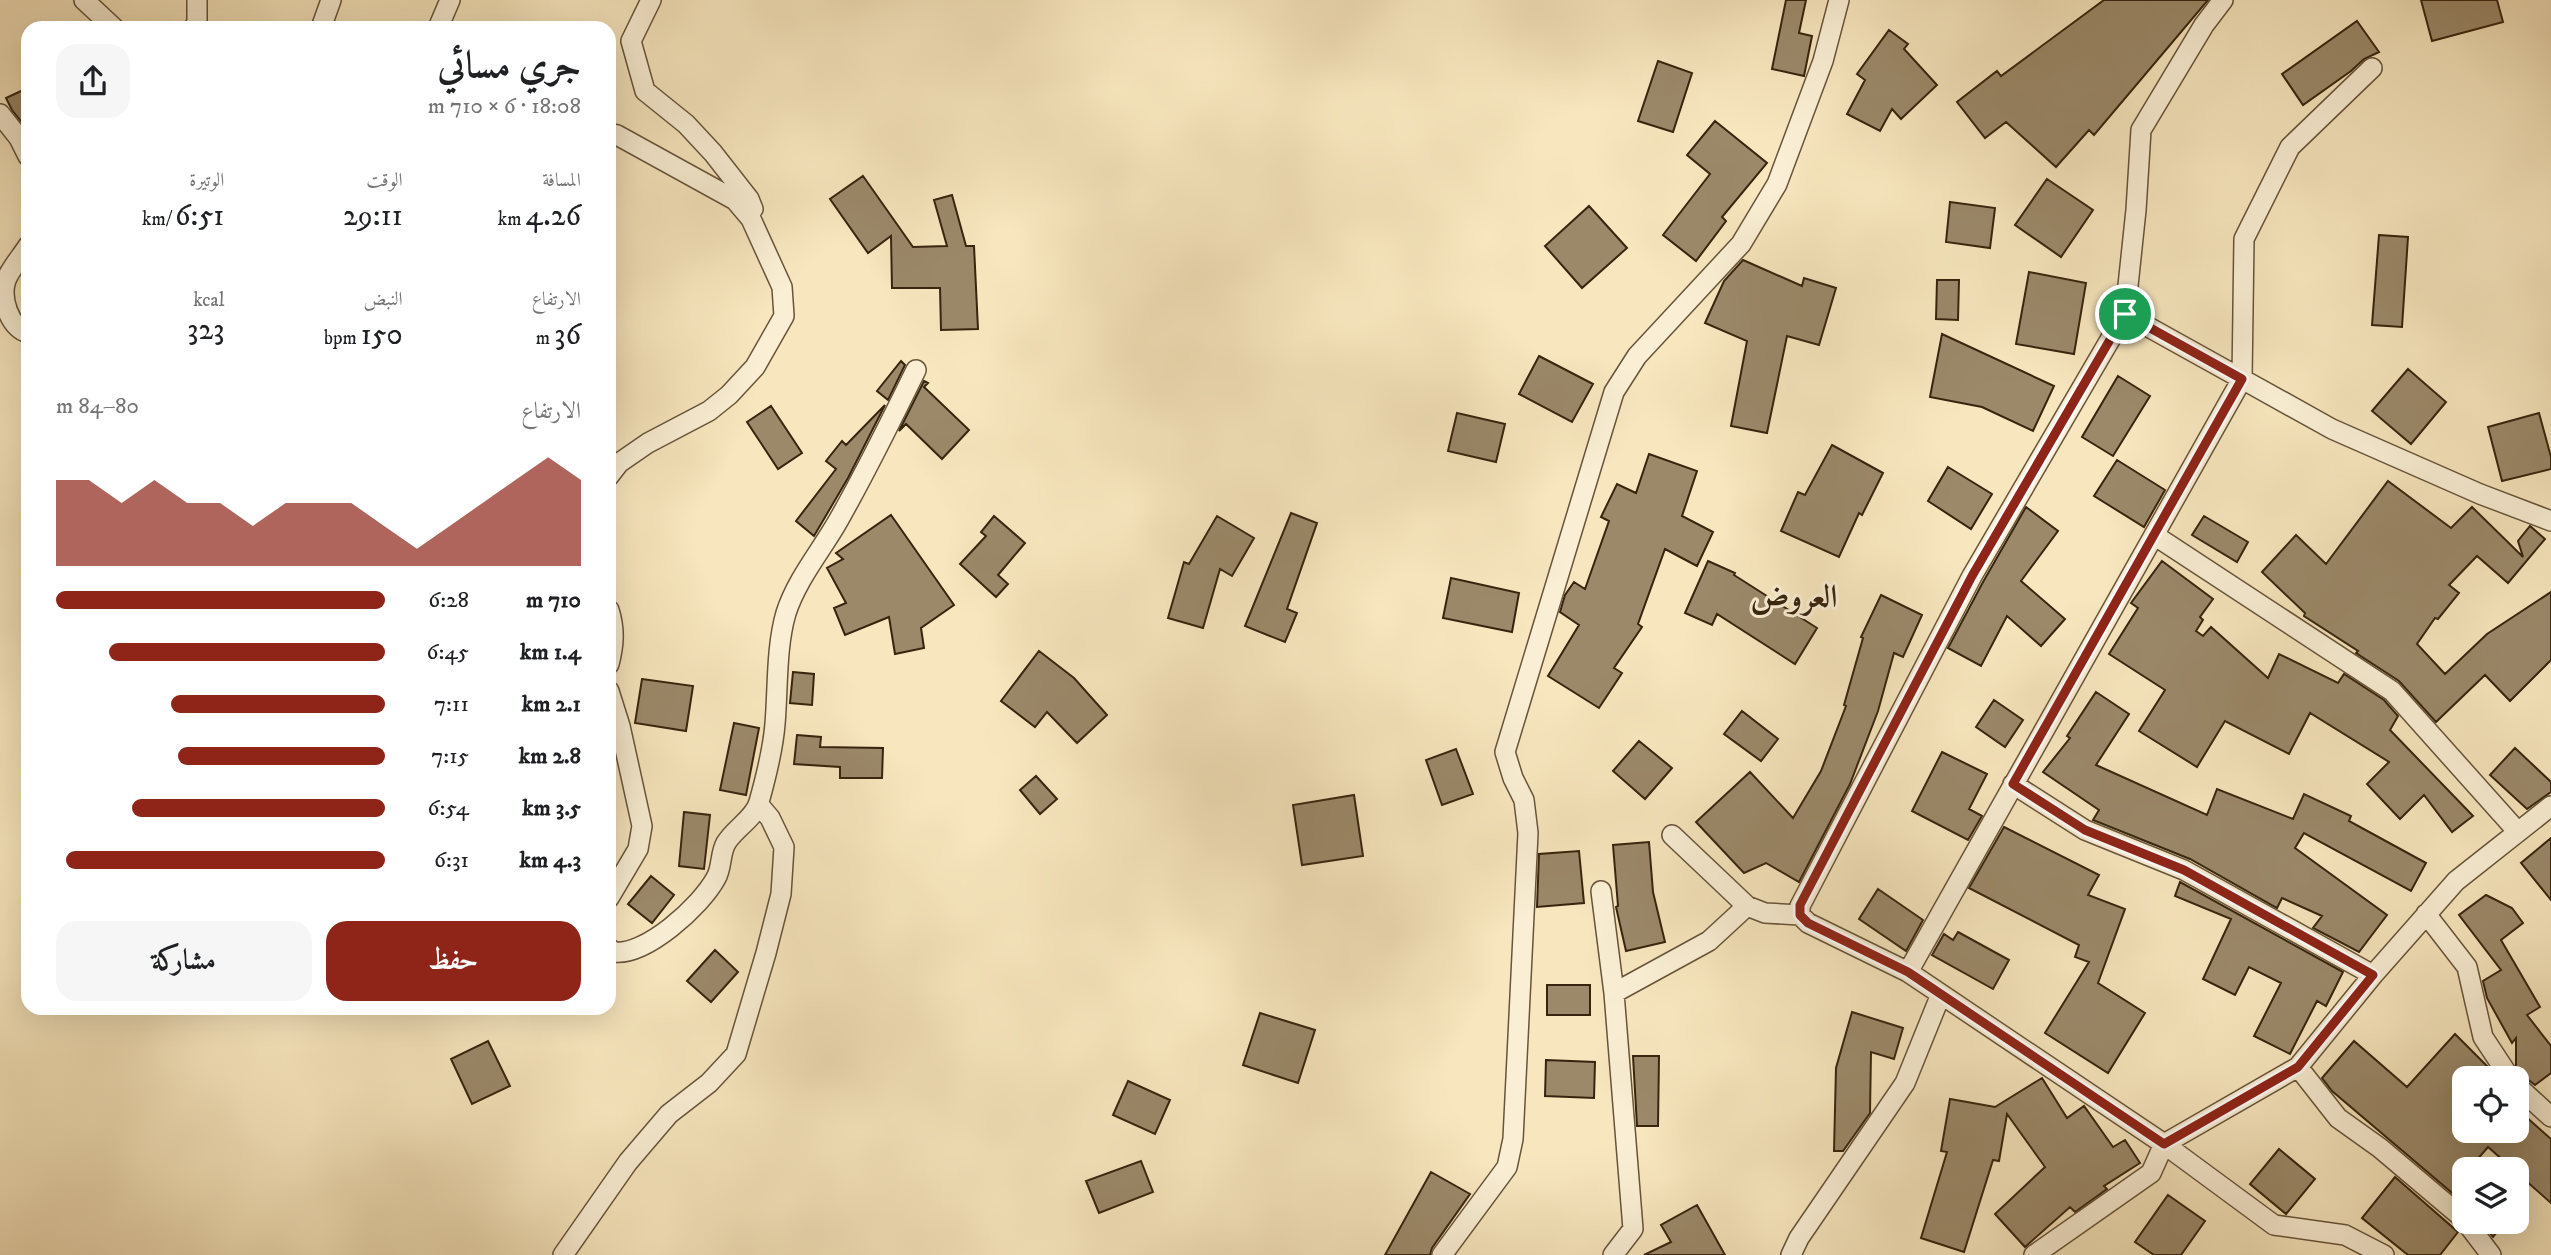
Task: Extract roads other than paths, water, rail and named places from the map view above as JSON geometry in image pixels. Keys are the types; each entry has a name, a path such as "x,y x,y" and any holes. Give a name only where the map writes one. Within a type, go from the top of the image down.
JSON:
{"street":[{"path":"84,0 106,21"},
{"path":"197,0 197,21"},
{"path":"324,21 331,0"},
{"path":"441,21 450,0"},
{"path":"651,0 631,41 645,90 686,124 713,153 749,199 754,212 751,219"},
{"path":"1442,1255 1507,1167 1513,1139 1528,833 1524,800 1513,778 1505,752 1614,392 1637,356 1741,244 1777,184 1823,61 1839,0"},
{"path":"1800,915 1800,905 1972,576 2125,314 2141,130 2204,25 2223,0"},
{"path":"1908,972 2242,379 2244,239 2290,147 2372,68"},
{"path":"0,114 21,142"},
{"path":"616,135 735,200 751,219 782,287 784,316 755,367 729,395 709,411 649,443 616,467"},
{"path":"21,257 5,281 4,300 9,316 21,331"},
{"path":"2125,314 2332,429 2480,494 2551,521"},
{"path":"616,953 624,954 636,950 668,930 695,904 716,878 726,843 759,805 775,727 778,667 786,614 799,583 869,467 916,370"},
{"path":"2154,535 2392,691 2518,832"},
{"path":"616,713 642,826 638,849 616,886"},
{"path":"2013,784 2085,830 2184,870 2373,975"},
{"path":"563,1255 628,1162 669,1114 709,1083 736,1054 781,894 783,846 770,818 759,805"},
{"path":"2034,1255 2151,1174 2164,1144 2298,1067 2373,975 2456,881 2551,806"},
{"path":"1672,835 1747,906 1765,913 1800,915 1808,923 1908,972 2164,1144 2274,1225 2344,1235 2384,1255"},
{"path":"1601,891 1614,993 1633,1229 1612,1255"},
{"path":"1614,993 1709,942 1747,906"},
{"path":"2426,914 2467,967 2483,1037 2502,1066"},
{"path":"1791,1255 1799,1238 1905,1083 1941,994"},
{"path":"2298,1067 2338,1118 2380,1148 2452,1209"},
{"path":"2529,1097 2551,1117"},
{"path":"2475,1234 2491,1255"}],"district":[{"name":"العروض","path":"1794,596"}]}
